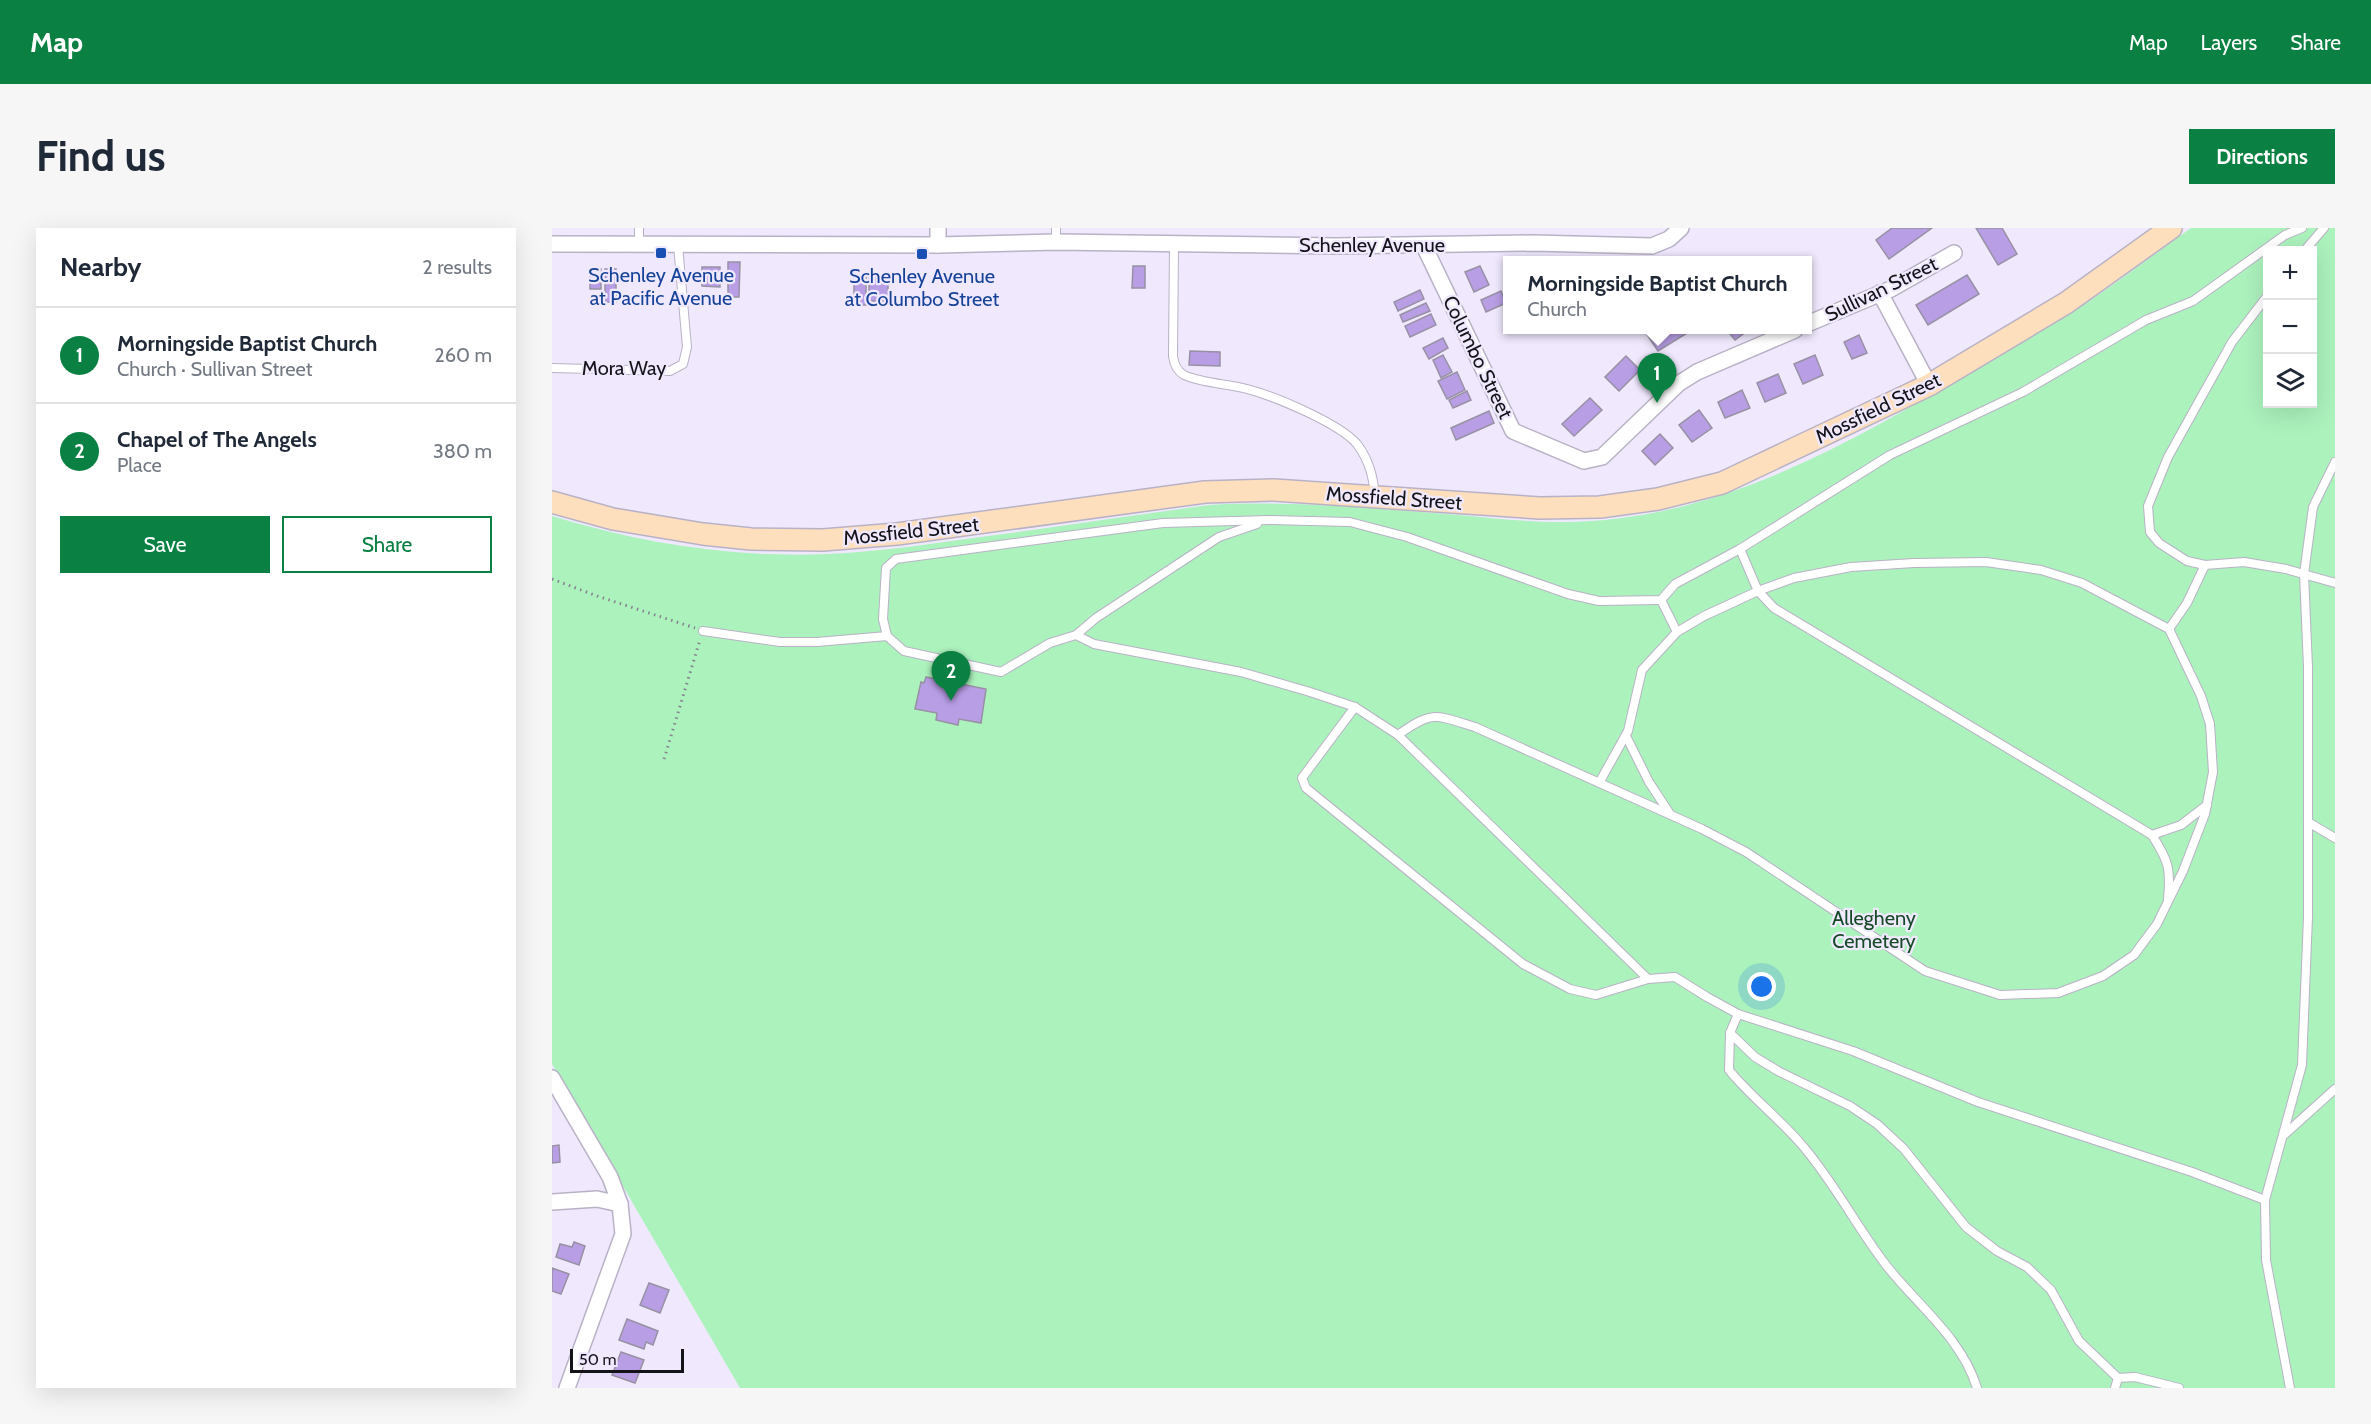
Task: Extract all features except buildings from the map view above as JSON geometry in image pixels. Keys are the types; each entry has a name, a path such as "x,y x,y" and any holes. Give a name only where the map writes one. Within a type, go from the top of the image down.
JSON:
{"street":[{"path":"938,228 938,245"},
{"name":"Schenley Avenue","path":"552,244 938,245 1056,235 1174,243 1424,246 1533,243 1652,246 1670,239 1681,228"},
{"name":"Mossfield Street","path":"552,502 613,519 703,534 751,539 823,540 897,534 1205,492 1274,490 1540,508 1600,507 1658,499 1722,483 1929,385 2066,303 2171,228"},
{"name":"Columbo Street","path":"1424,246 1513,431 1584,461 1602,457 1678,384 1697,372 1786,334"},
{"name":"Sullivan Street","path":"1812,322 1880,293 1954,253"},
{"path":"1880,293 1929,385"},
{"path":"552,1078 610,1177 620,1204 623,1234 567,1388"},
{"path":"552,1202 597,1199 620,1204"}],"lane":[{"path":"639,228 639,245"},
{"path":"1280,520 1252,525 1219,537 1096,618 1076,635 1050,643 1001,672 904,651 887,636 883,619 886,568 896,559 1163,523 1280,520 1350,522 1407,537 1568,594 1599,601 1661,600 1675,584 1740,549 1890,455 2023,392 2146,320 2193,301 2285,235 2302,228"},
{"path":"2308,246 2324,228"},
{"path":"1174,243 1173,356 1179,371 1188,376 1249,389 1297,408 1341,430 1355,442 1366,460 1373,480 1375,497"},
{"name":"Mora Way","path":"552,368 670,371 683,364 687,347 678,245"},
{"path":"2264,300 2232,342 2168,457 2148,506 2150,532 2158,543 2187,561 2205,565 2244,562 2335,583"},
{"path":"2290,1388 2266,1260 2265,1200 2302,1065 2308,917 2308,667 2304,574 2313,507 2335,462"},
{"path":"1740,549 1758,591 1774,608 2152,835 2165,855 2170,874 2168,899"},
{"path":"1398,735 1421,719 1440,716 1475,727 1746,852 1925,971 2000,995 2058,993 2103,976 2134,955 2157,924 2182,871 2207,805 2213,772 2210,724 2201,696 2169,629 2082,583 2041,570 1986,562 1914,563 1851,567 1794,578 1758,591 1704,616 1677,632 1642,670 1626,736 1599,783"},
{"path":"2169,629 2187,603 2205,565"},
{"path":"1661,600 1677,632"},
{"path":"703,631 780,642 817,642 887,636"},
{"path":"1076,635 1094,644 1241,672 1355,708 1398,735 1647,979"},
{"path":"1355,708 1302,778 1306,788 1523,964 1570,989 1596,996 1647,979 1676,976 1738,1014 1852,1051 1978,1102 2192,1172 2265,1200"},
{"path":"1626,736 1649,782 1670,815"},
{"path":"2152,835 2181,825 2207,805"},
{"path":"2308,822 2335,838"},
{"path":"1738,1014 1730,1033 1729,1070 1747,1092 1808,1153 1836,1189 1886,1264 1960,1350 1977,1388"},
{"path":"1730,1033 1755,1057 1778,1071 1850,1106 1877,1124 1905,1149 1966,1227 1997,1251 2027,1267 2051,1290 2079,1341 2118,1378 2135,1377 2179,1388"},
{"path":"2283,1136 2335,1089"},
{"path":"2115,1388 2118,1378"}],"path":[{"path":"552,579 703,631 664,759"}],"green space":[{"name":"Allegheny Cemetery","path":"2191,228 2335,228 2335,1388 740,1388 552,1064 552,516 619,534 687,547 791,555 907,547 1209,505 1334,506 1547,522 1616,519 1672,509 1727,493 1781,473 1833,449 2055,323 2097,296"}],"place":[{"name":"Schenley Avenue at Pacific Avenue","path":"661,253"},
{"name":"Schenley Avenue at Columbo Street","path":"922,254"},
{"name":"Morningside Baptist Church","path":"1657,403"},
{"name":"Chapel of The Angels","path":"951,701"}]}
